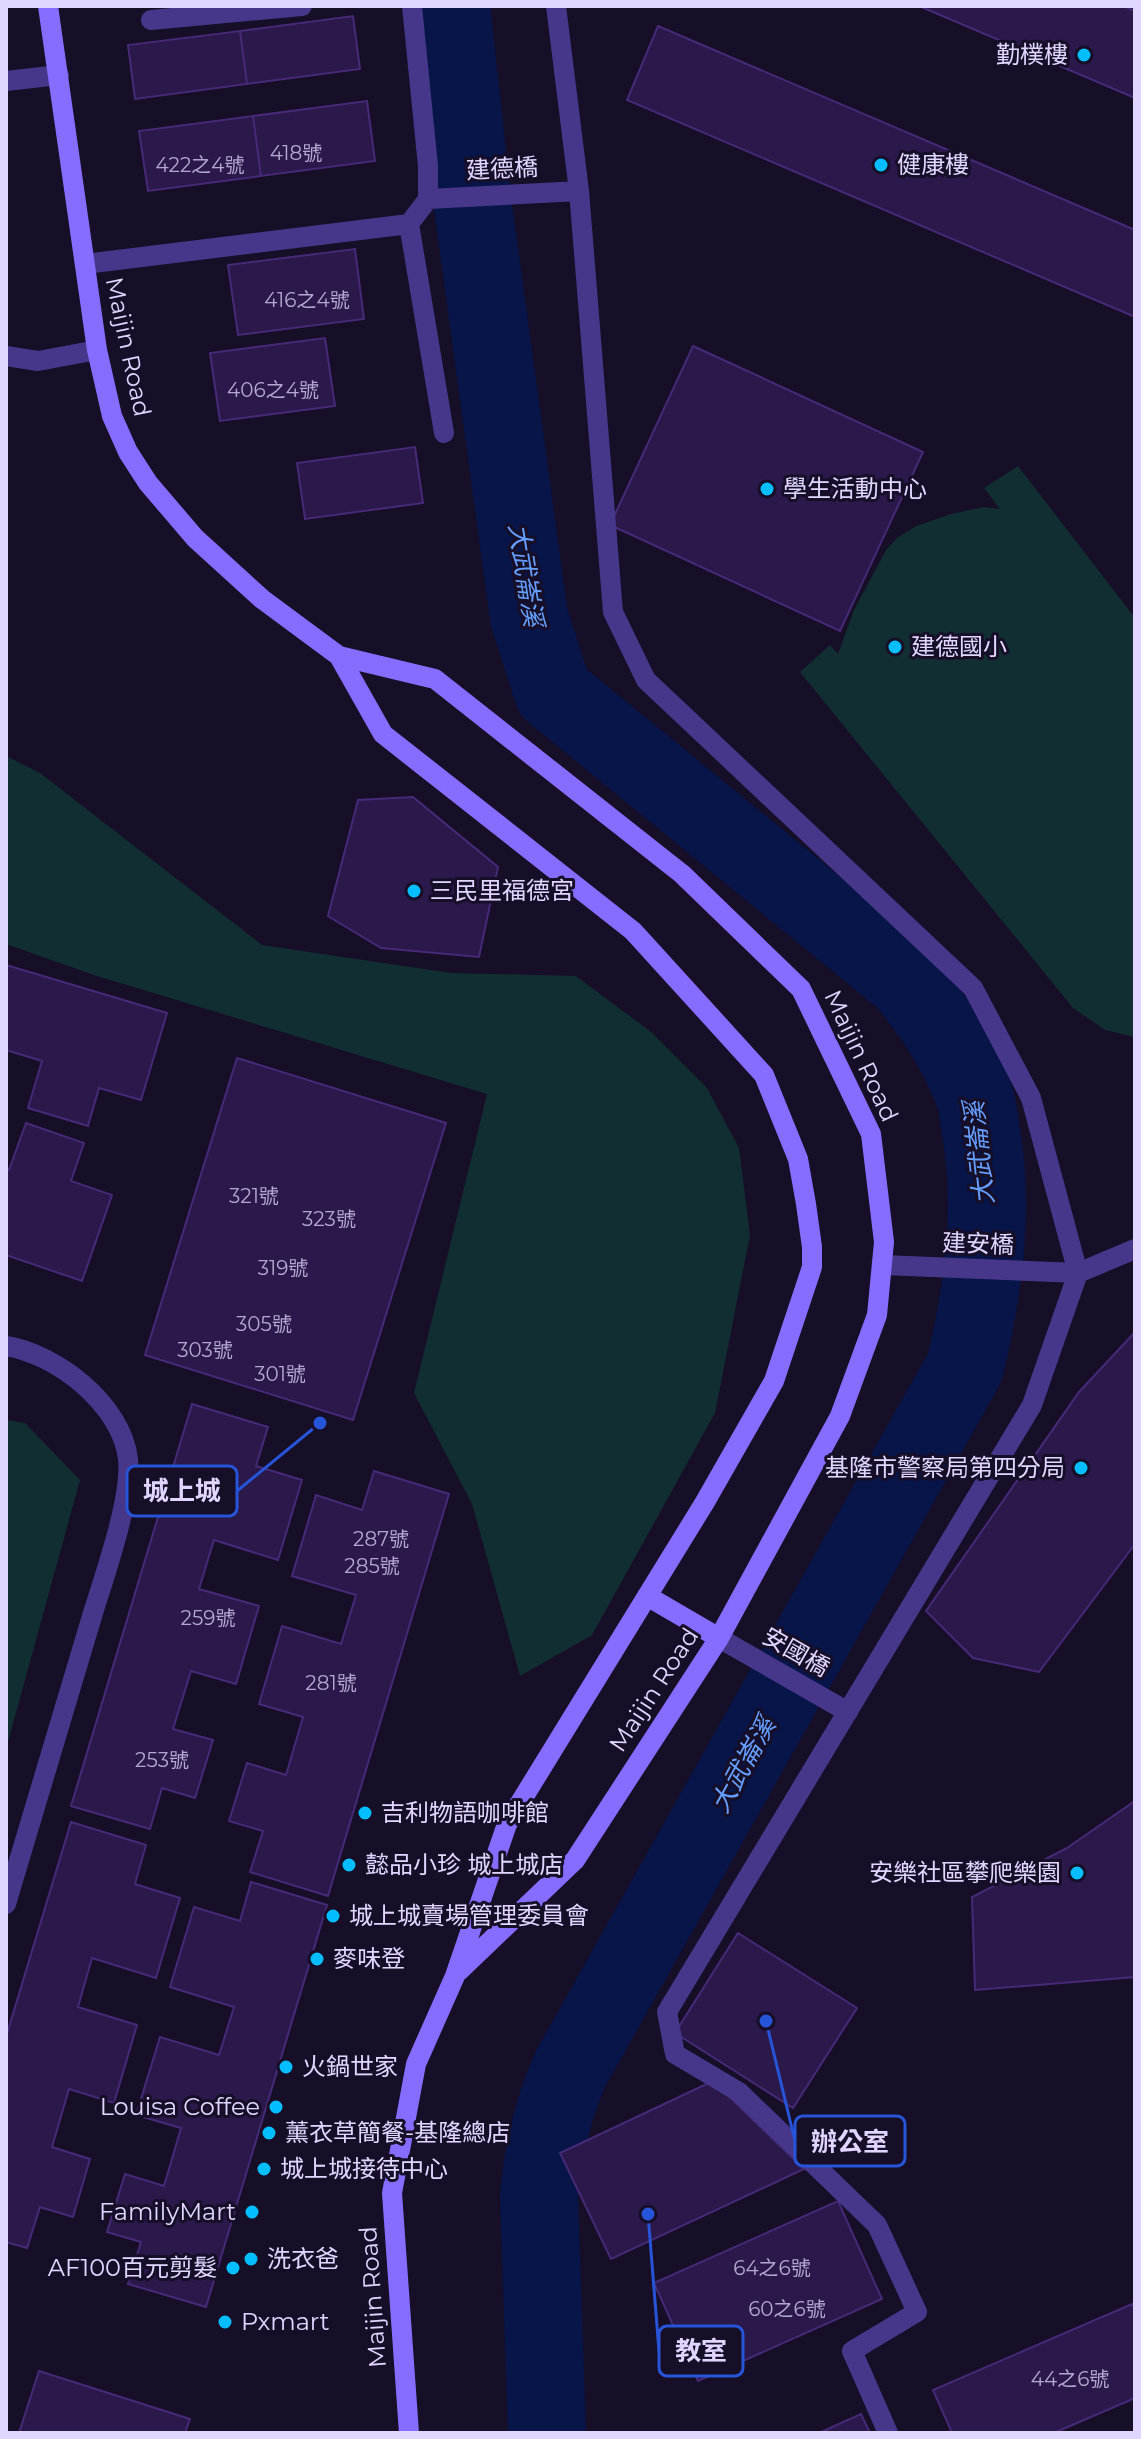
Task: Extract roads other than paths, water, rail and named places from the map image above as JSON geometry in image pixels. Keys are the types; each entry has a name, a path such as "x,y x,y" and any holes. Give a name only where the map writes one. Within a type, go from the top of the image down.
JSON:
{"street":[{"name":"Maijin Road","path":"48,6 97,350 112,416 128,452 148,483 195,538 262,599 339,656 435,679 682,874 801,989 871,1134 884,1242 883,1265 877,1315 840,1416 719,1638 575,1860 455,1976"},
{"path":"151,20 302,6"},
{"path":"85,264 409,224 428,199 428,166 412,6"},
{"path":"556,6 579,191 613,612 646,680 973,988 1031,1098 1078,1273 1032,1405 667,2012 675,2054 739,2092 877,2225 917,2312 852,2351 888,2433"},
{"path":"6,81 59,75"},
{"name":"建德橋","path":"428,199 579,191"},
{"path":"409,224 444,433"},
{"path":"6,356 38,361 97,350"},
{"name":"Maijin Road","path":"339,656 383,734 633,931 764,1075 798,1159 812,1247 812,1267 774,1381 507,1824 455,1976 416,2064 392,2193 409,2433"},
{"path":"1078,1273 1135,1249"},
{"name":"建安橋","path":"883,1265 1078,1273"},
{"path":"6,1346 55,1364 88,1388 113,1417 128,1458 127,1487 110,1558 6,1904"},
{"path":"647,1596 719,1638"},
{"name":"安國橋","path":"719,1638 848,1712"}],"waterway":[{"name":"大武崙溪","path":"451,6 472,199 529,617 553,692 905,980 943,1032 974,1093 987,1186 982,1277 965,1367 571,2068 559,2099 546,2146 539,2196 547,2433"}],"place":[{"name":"勤樸樓","path":"1084,55"},
{"name":"健康樓","path":"881,165"},
{"name":"學生活動中心","path":"767,489"},
{"name":"建德國小","path":"895,647"},
{"name":"三民里福德宮","path":"414,891"},
{"name":"城上城","path":"320,1423"},
{"name":"基隆市警察局第四分局","path":"1081,1468"},
{"name":"吉利物語咖啡館","path":"365,1813"},
{"name":"懿品小珍 城上城店","path":"349,1865"},
{"name":"安樂社區攀爬樂園","path":"1077,1873"},
{"name":"城上城賣場管理委員會","path":"333,1916"},
{"name":"麥味登","path":"317,1959"},
{"name":"辦公室","path":"766,2021"},
{"name":"火鍋世家","path":"286,2067"},
{"name":"Louisa Coffee","path":"276,2107"},
{"name":"薰衣草簡餐-基隆總店","path":"269,2133"},
{"name":"城上城接待中心","path":"264,2169"},
{"name":"FamilyMart","path":"252,2212"},
{"name":"教室","path":"648,2214"},
{"name":"洗衣爸","path":"251,2259"},
{"name":"AF100百元剪髮","path":"233,2268"},
{"name":"Pxmart","path":"225,2322"}]}
